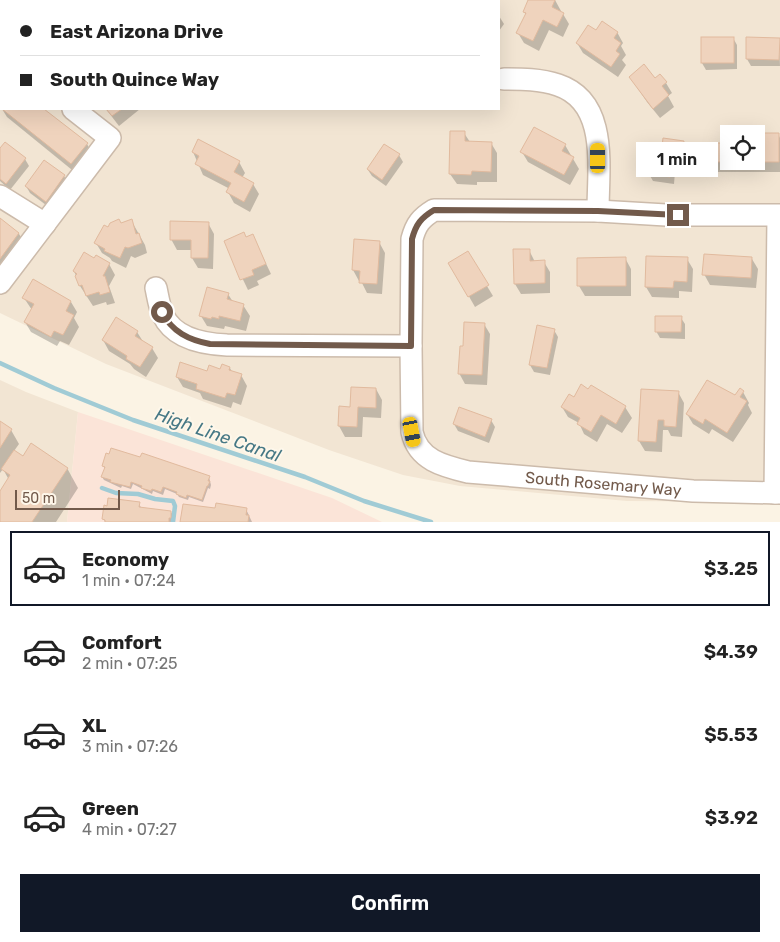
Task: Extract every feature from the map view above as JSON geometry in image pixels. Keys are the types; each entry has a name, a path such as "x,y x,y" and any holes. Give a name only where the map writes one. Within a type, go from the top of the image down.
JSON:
{"street":[{"path":"504,78 531,79 559,85 574,94 587,107 596,128 598,140 598,211"},
{"path":"0,283 110,138 73,110"},
{"path":"0,196 45,224"},
{"path":"156,288 166,321 180,333 198,342 227,346 411,346 412,239 415,227 423,217 434,210 598,211 666,215 779,216 777,493"},
{"name":"South Rosemary Way","path":"411,346 412,432 414,443 421,453 443,466 468,472 693,491 777,493"}],"shaded area":[{"path":"500,0 780,0 780,502 627,501 460,486 403,475 329,450 106,364 0,313 0,110 500,110"},
{"path":"0,380 78,412 67,522 0,522"},
{"path":"78,412 332,498 382,522 67,522"}],"building":[{"path":"528,0 555,0 552,7 564,13 557,27 543,20 533,41 516,33 526,13 523,12"},
{"path":"602,21 618,32 614,38 621,43 616,51 620,54 611,67 576,43 588,25 596,30"},
{"path":"701,37 734,37 734,63 701,63"},
{"path":"746,37 780,38 779,60 746,59"},
{"path":"644,64 655,78 660,74 667,82 662,86 669,95 653,109 629,77"},
{"path":"3,110 45,110 88,143 71,164"},
{"path":"107,110 121,110 112,116"},
{"path":"534,127 566,144 562,151 574,157 564,175 520,152"},
{"path":"450,131 465,131 465,141 492,142 491,172 472,171 471,175 449,174"},
{"path":"765,133 779,133 779,162 765,162"},
{"path":"663,138 684,141 680,167 672,166 670,177 648,174 649,162 660,163"},
{"path":"198,139 240,161 234,172 254,183 244,202 226,192 231,183 195,164 199,156 192,152"},
{"path":"5,142 26,158 6,184 0,179 0,148"},
{"path":"703,143 720,143 720,162 703,162"},
{"path":"384,144 400,154 382,180 367,169"},
{"path":"44,160 65,175 46,202 25,186"},
{"path":"0,218 19,233 0,259"},
{"path":"119,219 121,223 132,219 136,234 139,233 142,243 128,248 125,247 120,258 104,251 105,249 94,243 104,225 108,227 110,223"},
{"path":"170,221 209,222 208,258 191,258 191,240 170,240"},
{"path":"244,232 246,237 253,234 266,264 252,270 254,275 240,280 224,241"},
{"path":"354,239 380,241 377,284 359,283 360,271 352,270"},
{"path":"513,249 530,249 530,261 545,260 545,283 514,284"},
{"path":"468,251 489,285 468,297 448,263"},
{"path":"84,252 94,258 96,255 110,263 103,276 105,276 110,292 100,295 99,292 86,296 82,285 79,286 75,276 77,274 73,271"},
{"path":"704,254 752,257 751,278 702,275"},
{"path":"646,256 688,257 687,282 674,281 673,288 645,287"},
{"path":"626,257 626,286 577,286 577,258"},
{"path":"33,279 71,301 66,311 74,315 63,335 54,331 51,337 24,322 34,304 22,298"},
{"path":"207,287 229,293 227,299 244,304 240,321 219,316 219,319 212,317 211,319 199,316"},
{"path":"655,316 682,316 681,332 655,332"},
{"path":"116,317 138,331 135,336 153,347 140,367 126,359 127,356 102,340"},
{"path":"464,322 485,323 482,375 458,374 460,346 463,346"},
{"path":"537,325 555,329 547,368 529,365"},
{"path":"180,362 207,371 209,365 220,369 222,364 230,367 229,370 242,374 235,395 227,393 225,398 196,389 197,384 176,377"},
{"path":"707,380 735,395 740,388 744,391 740,397 747,401 727,433 705,419 703,424 686,414"},
{"path":"581,384 588,389 591,385 626,406 616,424 601,415 591,432 577,424 580,418 561,407 569,394 574,397"},
{"path":"351,387 376,388 376,408 358,407 357,427 338,426 339,406 350,407"},
{"path":"641,389 679,391 676,427 664,426 664,420 658,420 656,442 638,441"},
{"path":"459,407 492,419 485,437 453,424"},
{"path":"0,421 12,429 0,448"},
{"path":"31,443 68,468 32,522 0,522 0,491 10,475 1,469 14,450 23,456"},
{"path":"111,448 140,457 142,453 210,476 208,481 210,481 202,500 187,495 186,498 176,494 177,492 163,487 161,492 152,489 151,491 131,482 130,487 110,482 111,480 101,477 105,467 102,466 106,453 109,454"},
{"path":"108,498 140,502 139,507 171,511 171,518 169,518 169,522 105,522 102,519 104,505 107,506"},
{"path":"216,503 247,508 248,522 180,522 183,504 215,508"}],"waterway":[{"name":"High Line Canal","path":"0,363 54,388 133,420 305,477 364,501 431,522"},
{"path":"102,488 116,493 138,494 155,499 173,501 175,506 173,522"}],"route":[{"path":"162,312 172,328 188,338 210,344 227,346 411,346 412,239 415,227 423,217 434,210 598,211 678,215"}]}
